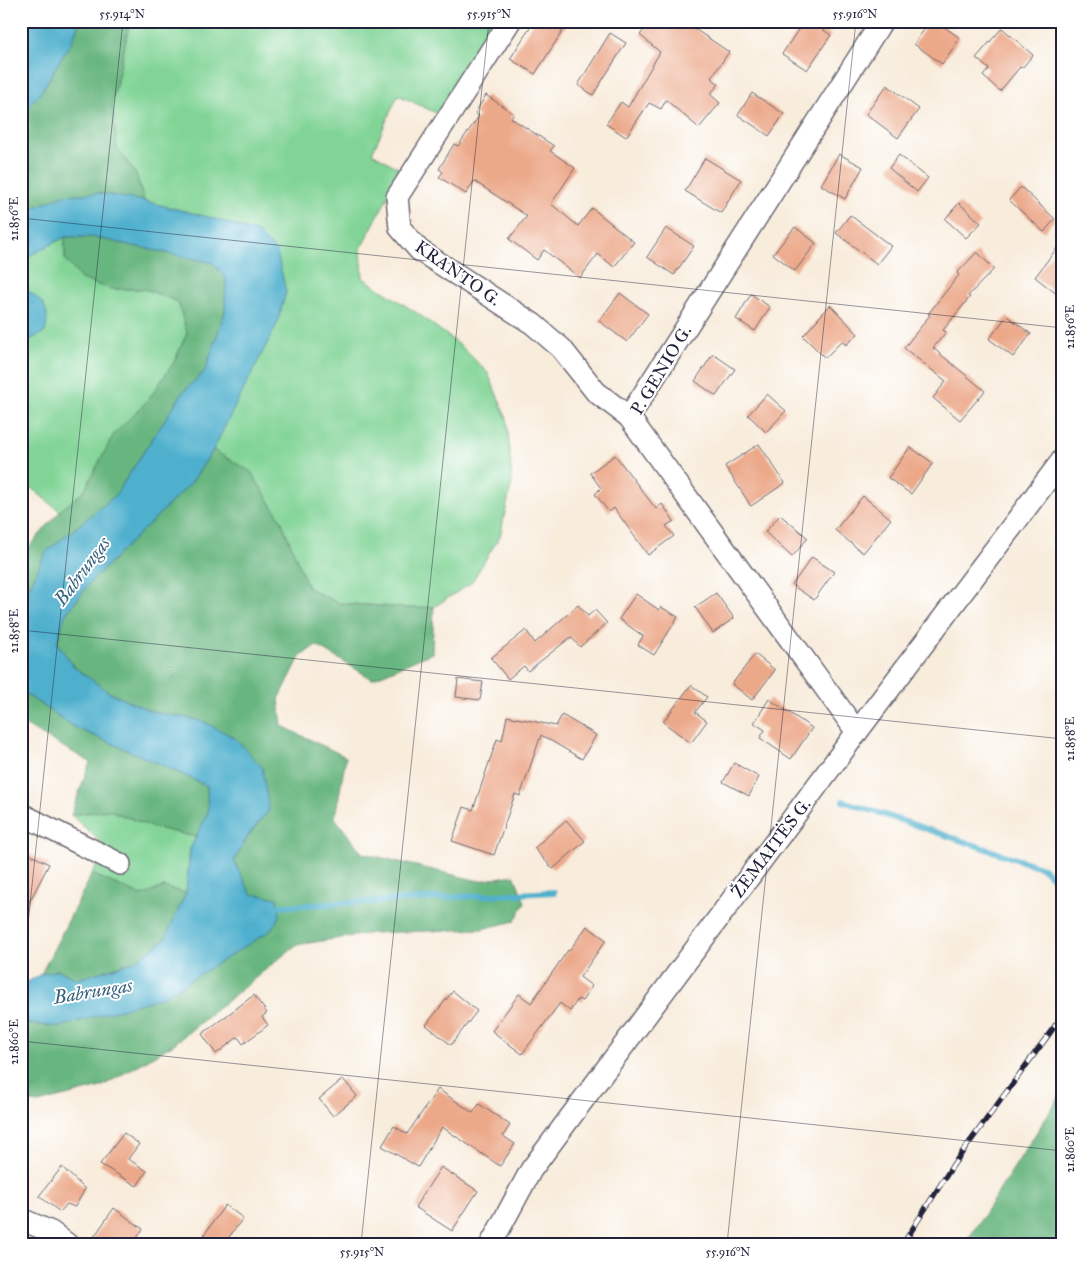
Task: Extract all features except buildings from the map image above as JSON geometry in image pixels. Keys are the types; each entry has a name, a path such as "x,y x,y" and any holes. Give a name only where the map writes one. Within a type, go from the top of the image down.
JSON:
{"street":[{"name":"KRANTO G.","path":"510,21 396,197 400,228 419,250 533,324 561,348 596,392 629,417"},
{"name":"P. GENIO G.","path":"857,732 629,417 882,21"},
{"name":"ŽEMAITĖS G.","path":"491,1244 531,1170 857,732 1063,460"},
{"path":"21,814 120,864"},
{"path":"21,1219 51,1232 67,1244"}],"green space":[{"path":"80,21 130,21 112,103 117,148 136,174 144,201 98,193 64,195 21,213 21,113 39,95 72,41"},
{"path":"130,21 498,21 438,114 398,95 372,153 402,170 361,248 363,278 420,315 461,346 488,373 507,419 512,482 500,536 471,583 434,607 407,608 339,603 308,588 281,520 251,472 213,450 277,323 286,292 258,233 212,218 144,201 136,174 117,148 112,103"},
{"path":"65,237 65,259 110,289 145,289 178,302 187,333 174,362 149,399 114,434 84,491 60,511 21,480 21,342 24,343 24,287 21,284 21,260"},
{"path":"65,237 92,237 213,263 226,279 225,312 205,371 183,392 115,496 46,552 21,605 21,561 29,547 60,511 84,491 114,434 149,399 174,362 187,333 178,302 145,289 110,289 81,279 65,259"},
{"path":"213,450 251,472 281,520 308,588 339,603 407,608 434,607 432,653 372,679 316,645 300,657 279,699 282,726 346,757 335,818 362,853 479,881 514,875 525,902 515,921 482,929 373,933 296,945 174,1044 101,1087 38,1103 21,1100 21,1023 59,1027 241,948 270,931 234,861 248,836 269,810 235,738 202,721 151,711 110,693 74,667 57,643 65,615 93,579 191,483"},
{"path":"21,691 76,728 207,786 208,812 196,837 152,827 109,810 71,815 90,762 21,723"},
{"path":"109,810 152,827 196,837 190,849 186,893 164,887 142,896 92,874 105,846 71,815"},
{"path":"92,874 142,896 164,887 186,893 165,939 133,962 77,979 58,970 41,974"},
{"path":"1063,1091 1063,1244 965,1244"}],"water":[{"path":"28,21 80,21 72,41 39,95 21,113 21,33"},
{"name":"Babrungas","path":"98,193 144,201 212,218 258,233 277,252 286,292 277,324 213,450 191,483 93,579 65,615 57,643 74,667 110,693 151,711 202,721 235,738 262,767 269,810 248,836 234,861 251,894 277,898 280,916 270,931 163,997 59,1027 21,1023 21,983 24,984 41,974 58,970 77,979 133,962 165,939 186,893 190,849 208,812 207,786 76,728 21,691 21,605 46,552 115,496 183,392 205,371 225,312 226,279 213,263 92,237 65,237 21,260 21,213 64,195"},
{"path":"21,284 43,304 47,315 45,332 24,343 21,342"}],"waterway":[{"path":"843,801 1043,868 1063,887"},
{"path":"271,907 554,892"}],"railway":[{"path":"903,1244 953,1165 1063,1015"}]}
